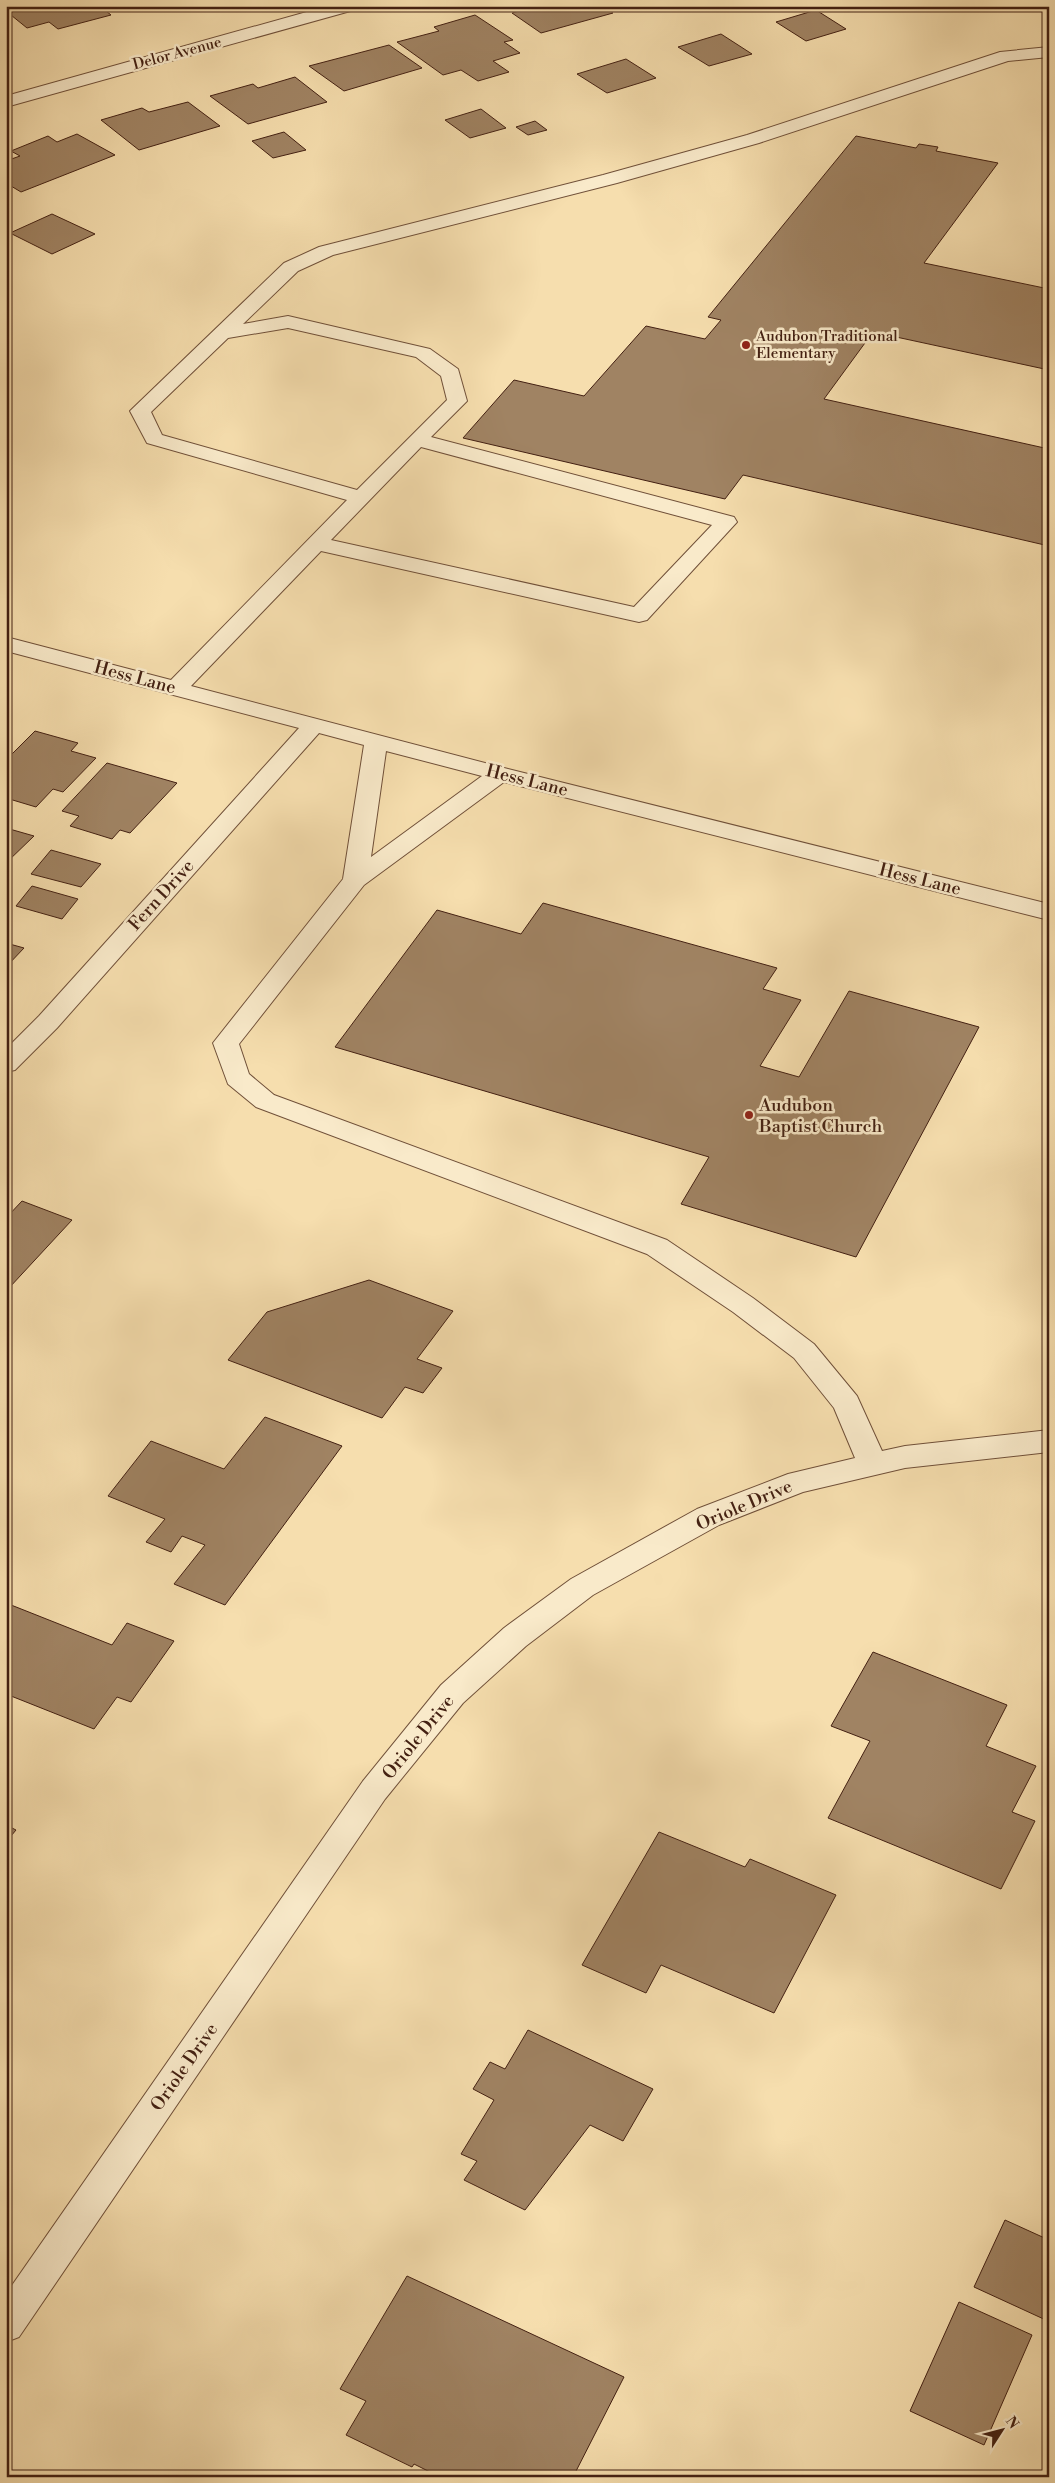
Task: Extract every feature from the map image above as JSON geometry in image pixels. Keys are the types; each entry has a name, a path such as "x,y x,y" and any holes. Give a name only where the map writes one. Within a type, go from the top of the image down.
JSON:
{"street":[{"name":"Delor Avenue","path":"6,102 348,6"},
{"path":"362,498 154,439 140,411 291,267 326,250 610,179 753,139 1006,56 1049,52"},
{"path":"176,688 457,401 451,373 423,354 288,322 222,333"},
{"path":"318,544 638,615 726,522 418,440"},
{"name":"Hess Lane","path":"6,644 500,774 1049,912"},
{"name":"Fern Drive","path":"6,1064 48,1022 315,724"},
{"path":"355,880 376,741"},
{"path":"500,774 355,880 226,1043 237,1078 265,1101 657,1247 743,1305 804,1351 847,1403 873,1465"},
{"name":"Oriole Drive","path":"6,2325 374,1790 452,1694 515,1637 582,1587 708,1518 798,1482 905,1457 1049,1441"}],"building":[{"path":"6,6 100,6 111,15 58,29 49,22 27,28 6,11"},
{"path":"536,6 603,6 613,13 541,33 512,13"},
{"path":"816,10 846,29 806,41 776,22"},
{"path":"475,15 513,40 504,42 520,53 493,61 509,72 478,81 461,70 443,75 397,42 439,31 434,27"},
{"path":"721,34 752,54 709,66 678,47"},
{"path":"389,45 422,68 344,91 309,66"},
{"path":"626,59 656,78 607,93 577,74"},
{"path":"295,77 327,102 248,124 210,96 253,84 258,88"},
{"path":"188,102 220,126 139,150 101,120 142,108 149,112"},
{"path":"481,109 506,128 470,138 445,120"},
{"path":"535,121 547,130 528,135 516,127"},
{"path":"284,132 306,150 273,158 252,141"},
{"path":"77,134 115,155 21,192 6,183 6,161 20,156 11,151 48,136 57,142"},
{"name":"Audubon Traditional Elementary","path":"856,136 916,148 919,144 938,147 936,151 998,163 924,263 1049,289 1049,370 873,332 824,399 1049,449 1049,546 743,475 725,499 463,438 514,380 584,396 646,326 705,339 721,320 708,317"},
{"path":"52,214 95,234 52,254 10,233"},
{"path":"35,731 78,743 71,751 96,758 63,792 53,789 36,807 6,798 6,760"},
{"path":"107,763 177,783 130,833 120,830 112,839 70,826 79,816 62,811"},
{"path":"6,828 34,836 6,863"},
{"path":"51,850 101,864 81,887 31,874"},
{"path":"32,886 78,899 62,919 16,906"},
{"name":"Audubon Baptist Church","path":"543,903 777,968 763,989 801,1000 760,1066 799,1077 849,991 979,1027 856,1257 681,1204 709,1157 335,1047 437,910 521,934"},
{"path":"6,943 24,948 6,967"},
{"path":"22,1201 72,1220 9,1288 6,1287 6,1218"},
{"path":"369,1280 453,1311 417,1359 442,1368 423,1393 405,1387 382,1418 228,1360 267,1312"},
{"path":"265,1417 342,1446 225,1605 174,1584 205,1545 182,1536 171,1552 146,1542 165,1519 108,1496 151,1441 224,1469"},
{"path":"6,1603 112,1645 127,1623 174,1641 131,1702 117,1697 94,1729 6,1694"},
{"path":"873,1652 1007,1705 986,1746 1036,1766 1012,1812 1035,1821 1001,1889 828,1818 870,1741 831,1726"},
{"path":"6,1825 16,1830 6,1842"},
{"path":"659,1832 745,1867 750,1859 836,1895 774,2013 661,1965 646,1993 582,1965"},
{"path":"528,2030 653,2089 623,2141 590,2125 525,2210 464,2180 477,2161 461,2154 494,2100 473,2089 490,2062 505,2069"},
{"path":"1005,2220 1049,2240 1048,2321 974,2287"},
{"path":"407,2276 624,2377 573,2477 440,2477 414,2464 412,2467 346,2435 366,2401 340,2389"},
{"path":"959,2302 1032,2335 984,2445 910,2411"}],"place":[{"name":"Audubon Traditional Elementary","path":"746,345"},
{"name":"Audubon Baptist Church","path":"749,1115"}]}
